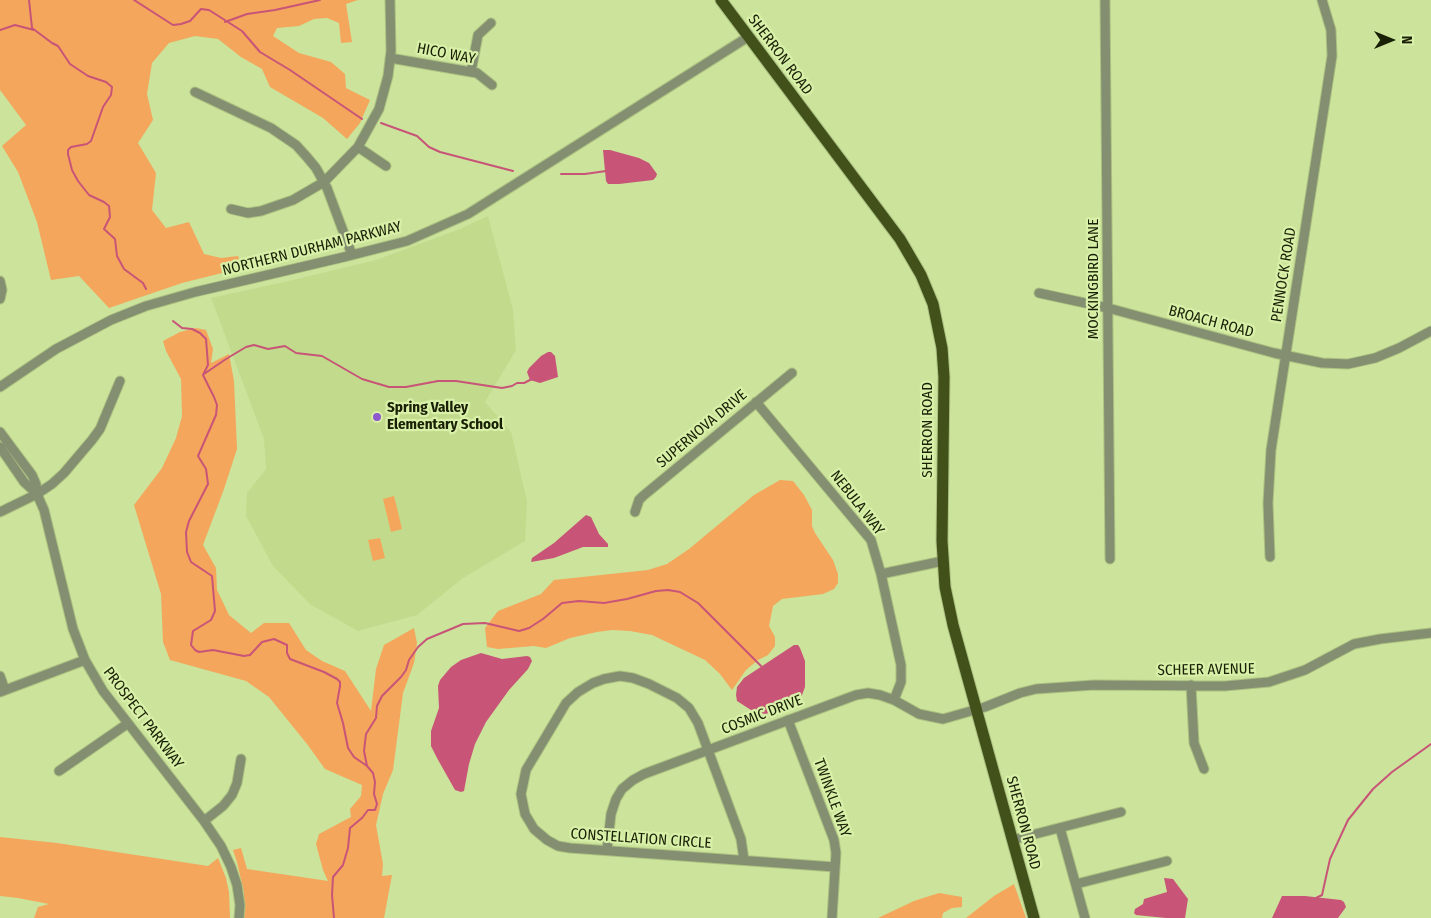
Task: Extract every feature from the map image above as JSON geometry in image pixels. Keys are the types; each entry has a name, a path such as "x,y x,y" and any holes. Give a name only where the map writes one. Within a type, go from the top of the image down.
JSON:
{"main road":[{"name":"SHERRON ROAD","path":"721,0 900,239 921,275 938,321 942,348 943,561 948,605 1034,918"}],"street":[{"path":"231,209 248,213 261,211 292,200 324,182 358,147 379,109 388,76 390,58 390,0"},
{"name":"MOCKINGBIRD LANE","path":"1105,0 1110,559"},
{"name":"PENNOCK ROAD","path":"1270,557 1269,468 1332,56 1332,30 1322,0"},
{"path":"472,72 478,34 491,23"},
{"name":"NORTHERN DURHAM PARKWAY","path":"0,387 56,349 111,320 146,306 195,292 407,240 468,214 748,38"},
{"name":"HICO WAY","path":"390,58 477,73 492,85"},
{"path":"195,92 283,136 306,156 324,182 352,255"},
{"path":"358,147 386,166"},
{"path":"0,281 2,290 0,299"},
{"name":"BROACH ROAD","path":"1040,293 1108,308 1285,356 1322,363 1348,364 1360,362 1386,354 1431,330"},
{"name":"SUPERNOVA DRIVE","path":"635,512 639,500 643,496 792,373"},
{"path":"0,512 37,494 64,473 92,440 109,409 120,381"},
{"name":"NEBULA WAY","path":"756,402 868,534 874,546 901,665 901,682 894,700"},
{"name":"PROSPECT PARKWAY","path":"0,432 32,475 36,484 37,494 44,510 74,629 85,660 102,691 204,821 221,846 231,867 240,900 239,918"},
{"name":"PROSPECT PARKWAY","path":"0,447 24,482 37,494"},
{"path":"881,574 943,561"},
{"name":"SCHEER AVENUE","path":"976,710 1036,689 1094,685 1245,685 1274,681 1305,670 1354,644 1431,633"},
{"path":"0,676 2,691 85,660"},
{"name":"CONSTELLATION CIRCLE","path":"744,860 741,839 698,723 688,708 677,698 633,678 620,676 604,679 578,692 566,703 526,770 521,794 525,814 534,829 547,840 558,846 835,867"},
{"path":"1191,685 1194,743 1204,769"},
{"name":"COSMIC DRIVE","path":"607,850 611,814 622,789 644,774 708,749 856,695 868,693 894,700 919,714 936,719 954,717 976,710"},
{"name":"TWINKLE WAY","path":"788,720 834,840 836,853 832,918"},
{"path":"59,771 127,724"},
{"path":"204,821 223,806 232,795 237,784 241,759"},
{"path":"1012,840 1122,812"},
{"path":"1060,828 1085,918"},
{"path":"1076,884 1167,861"}],"shaded area":[{"path":"0,0 358,0 346,4 352,42 341,43 339,23 327,18 314,19 299,26 277,28 273,36 299,53 331,62 345,74 346,88 370,100 360,123 347,139 323,118 270,87 262,69 241,57 218,39 195,36 169,43 152,63 147,94 153,120 138,143 156,173 152,210 166,228 189,222 204,254 221,258 238,256 242,268 182,283 109,308 79,276 51,280 37,222 18,172 2,146 26,125 0,90"},
{"path":"603,150 610,150 639,158 649,163 657,174 656,177 653,180 608,184 606,181"},
{"name":"Spring Valley Elementary School","path":"488,216 513,310 516,350 485,402 511,432 527,501 525,541 463,578 417,615 358,631 311,605 273,566 246,516 247,493 266,469 264,439 211,298 376,260 460,229"},
{"path":"196,328 206,330 213,349 211,363 229,354 234,381 237,449 203,545 216,568 217,590 229,615 251,633 264,623 289,623 306,650 322,661 345,671 371,711 376,669 384,645 414,628 417,643 414,663 403,693 393,770 383,794 376,825 383,864 382,876 392,875 384,918 244,918 244,893 233,850 241,848 247,869 328,881 316,844 319,834 351,817 350,809 361,796 362,785 325,769 269,697 246,681 170,660 163,642 161,594 134,505 162,468 176,438 182,416 181,379 166,351 163,341 180,332"},
{"path":"548,352 555,356 558,377 540,383 530,380 527,372 529,368"},
{"path":"780,480 793,481 804,495 812,510 812,526 833,560 838,574 838,583 834,589 823,594 782,599 773,606 769,626 775,637 775,646 768,655 758,660 746,670 732,690 720,674 705,660 652,635 630,631 612,630 597,632 570,638 546,648 534,646 498,649 487,647 485,628 498,611 541,594 554,580 648,570 667,564 689,549 754,495"},
{"path":"394,496 402,529 391,532 383,499"},
{"path":"586,515 591,517 608,547 583,547 554,558 531,562 532,558 554,543"},
{"path":"380,538 385,558 373,561 368,540"},
{"path":"794,645 798,645 805,661 805,687 797,701 778,711 765,714 751,710 737,701 737,687 744,678"},
{"path":"481,653 502,659 527,656 532,661 528,669 509,690 486,722 475,744 464,791 461,792 455,790 431,746 431,731 439,708 438,686 440,680 451,667 461,660"},
{"path":"0,837 57,843 208,866 218,858 229,892 230,918 34,918 38,907 49,904 0,896"},
{"path":"1164,878 1173,879 1188,899 1185,918 1136,915 1134,913 1135,909 1143,904 1144,899 1167,892"},
{"path":"1014,884 1026,918 966,918 994,896"},
{"path":"939,893 962,897 962,907 952,908 943,913 942,918 878,918 914,901"},
{"path":"1282,896 1305,896 1341,900 1346,907 1338,918 1272,918"}],"waterway":[{"path":"29,0 32,28 58,46 70,64 88,76 106,82 112,87 111,95 103,107 91,141 87,144 71,147 68,150 68,154 72,170 89,195 109,206 110,217 104,229 115,239 117,256 124,269 143,283 146,289"},
{"path":"134,0 173,25 190,21 201,9 209,10 242,31 260,52 362,119"},
{"path":"225,22 247,14 320,0"},
{"path":"0,30 15,25 34,30"},
{"path":"381,123 417,136 429,147 440,152 513,171"},
{"path":"561,174 585,174 606,171"},
{"path":"173,321 182,328 192,329 200,333 206,339 208,365 203,375 217,405 216,415 198,456 206,469 208,484 189,521 186,532 187,552 191,562 212,576 215,611 211,620 193,631 191,645 199,652 213,650 244,656 250,655 262,642 274,639 287,645 287,653 290,659 337,679 340,682 337,703 348,748 354,757 373,773 375,782 374,794 377,804 375,810 368,810 350,828 348,848 343,865 333,877 334,918"},
{"path":"204,374 246,347 254,345 268,349 285,346 296,353 322,356 362,379 389,387 406,387 438,381 456,381 502,388 517,383 524,383 532,379"},
{"path":"367,766 364,751 366,734 376,718 377,706 382,696 401,677 418,647 427,639 463,624 485,623 519,631 529,628 543,619 562,603 579,601 604,603 668,590 680,592 698,603 761,666"},
{"path":"1316,898 1322,895 1330,859 1348,820 1373,789 1392,772 1431,744"}],"place":[{"name":"Spring Valley Elementary School","path":"377,417"}]}
